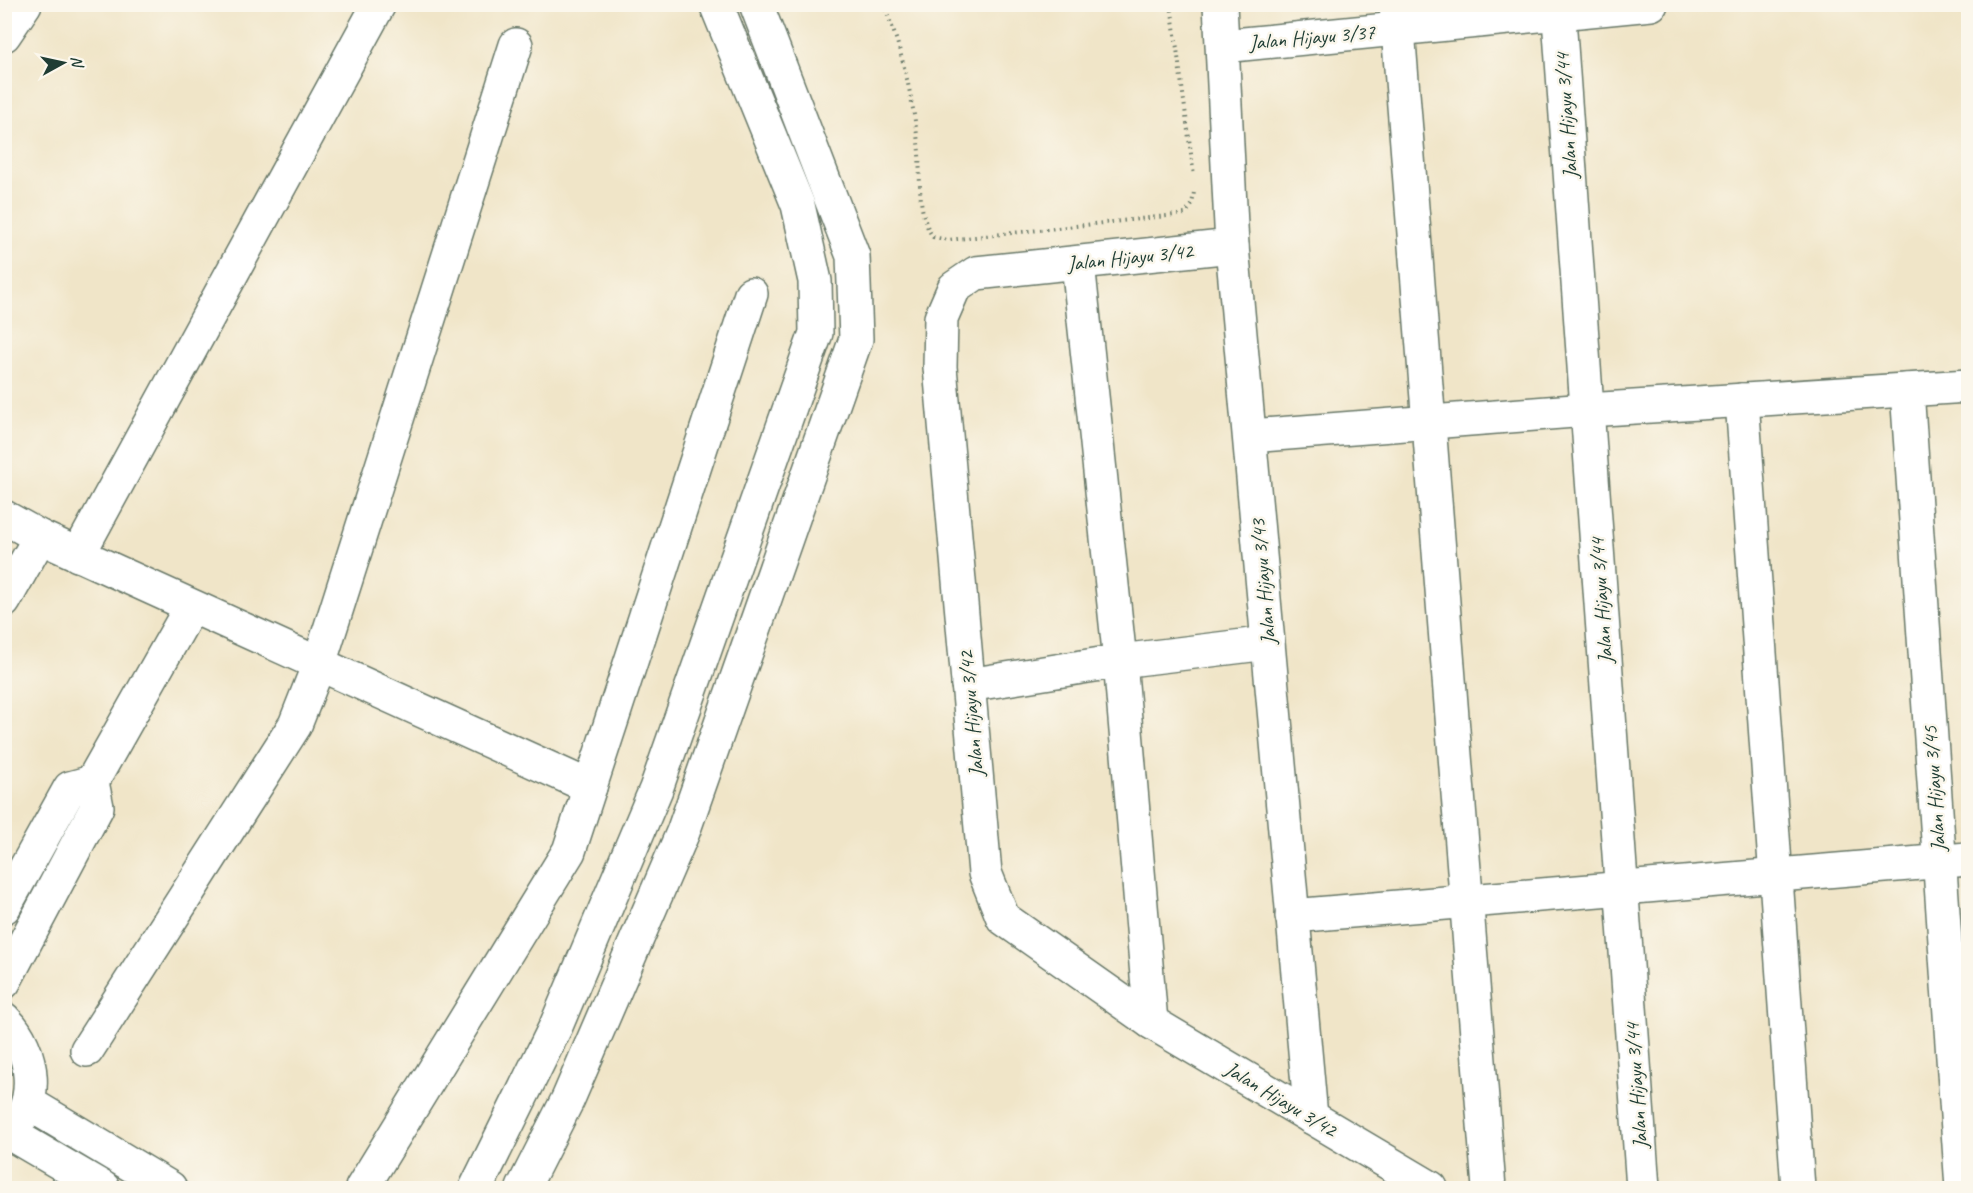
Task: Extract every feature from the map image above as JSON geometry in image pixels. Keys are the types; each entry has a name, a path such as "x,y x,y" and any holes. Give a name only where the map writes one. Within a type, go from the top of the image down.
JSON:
{"street":[{"path":"4,35 25,4"},
{"path":"78,555 379,4"},
{"path":"476,1188 556,1026 656,789 816,333 815,281 798,205 716,4"},
{"path":"523,1188 568,1099 683,832 856,339 853,256 756,4"},
{"name":"Jalan Hijayu 3/43","path":"1220,4 1232,246 1311,1117"},
{"name":"Jalan Hijayu 3/37","path":"1223,46 1397,17 1651,4"},
{"name":"Jalan Hijayu 3/44","path":"1559,9 1643,1188"},
{"path":"1397,17 1490,1188"},
{"path":"87,1050 295,725 319,664 516,45"},
{"name":"Jalan Hijayu 3/42","path":"1232,246 976,273 954,288 941,318 940,367 985,873 1003,918 1151,1022 1431,1188"},
{"path":"1078,263 1120,661 1151,1022"},
{"path":"362,1188 569,851 752,294"},
{"path":"1250,436 1587,410 1968,386"},
{"name":"Jalan Hijayu 3/45","path":"1907,390 1954,860 1962,1188"},
{"path":"1742,400 1798,1188"},
{"path":"4,517 78,555 590,787"},
{"path":"4,601 40,537"},
{"path":"4,982 97,807 92,782 191,607"},
{"path":"968,685 1120,661 1268,643"},
{"path":"4,907 70,788 92,782"},
{"path":"1292,916 1954,860"},
{"path":"4,1019 16,1031 27,1053 32,1078 28,1102 7,1134 103,1188"},
{"path":"28,1102 170,1188"}],"path":[{"path":"883,4 906,80 918,142 925,226 933,237 948,240 1185,214 1192,206 1194,176 1171,4"}]}
